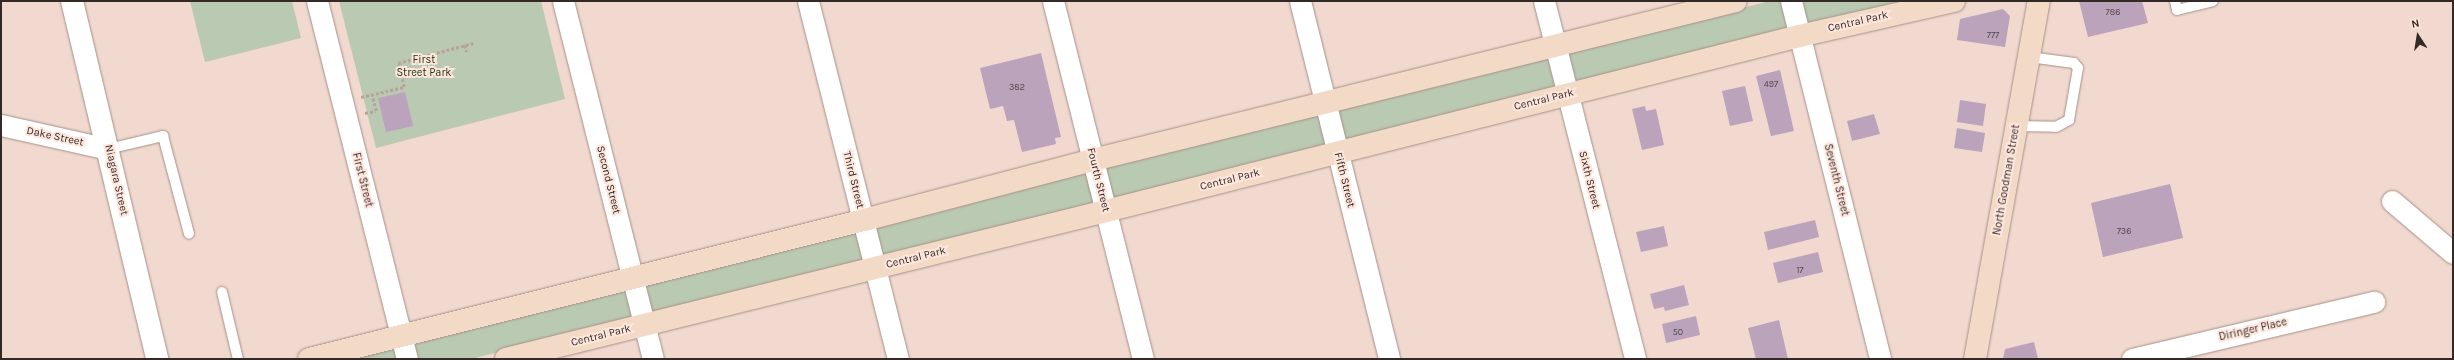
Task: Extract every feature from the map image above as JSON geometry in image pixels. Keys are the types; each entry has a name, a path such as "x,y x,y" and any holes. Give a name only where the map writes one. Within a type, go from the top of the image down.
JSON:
{"main road":[{"path":"309,359 864,220 1093,160 1556,47 1736,1"},
{"name":"Central Park","path":"506,359 1106,212 1799,36 1954,1"},
{"name":"North Goodman Street","path":"1975,359 2039,1"}],"street":[{"name":"Niagara Street","path":"72,1 108,149 156,359"},
{"name":"First Street","path":"316,1 407,359"},
{"name":"Second Street","path":"563,1 653,359"},
{"name":"Third Street","path":"808,1 898,359"},
{"name":"Fourth Street","path":"1053,1 1143,359"},
{"name":"Fifth Street","path":"1300,1 1389,359"},
{"name":"Sixth Street","path":"1544,1 1635,359"},
{"name":"Seventh Street","path":"1791,1 1880,359"},
{"name":"Dake Street","path":"1,125 108,149"},
{"path":"2392,201 2453,252"},
{"name":"Diringer Place","path":"2132,359 2374,302"}],"lane":[{"path":"2175,1 2177,10 2213,1"},
{"path":"2017,126 2056,127 2069,120 2078,68 2074,63 2029,57"},
{"path":"108,149 163,136 189,234"},
{"path":"222,292 238,359"}],"path":[{"path":"361,97 404,87 398,63 473,42"},
{"path":"465,45 467,52"},
{"path":"365,113 376,111 372,94"}],"green space":[{"path":"190,1 292,1 301,38 205,62"},
{"name":"First Street Park","path":"339,1 541,1 565,99 376,148"},
{"path":"1770,1 1908,1 471,359 336,359"}],"building":[{"path":"2079,1 2142,1 2148,23 2088,37"},
{"path":"2003,9 2010,16 2005,47 1957,40 1960,19"},
{"path":"1041,53 1061,137 1055,138 1056,144 1022,152 1014,120 1007,121 1003,106 990,109 980,68"},
{"path":"1780,70 1794,131 1771,136 1756,76"},
{"path":"1745,86 1753,121 1730,126 1722,91"},
{"path":"405,92 413,126 386,132 378,98"},
{"path":"1960,100 1986,104 1983,126 1957,122"},
{"path":"1645,106 1646,111 1656,109 1664,145 1642,150 1632,109"},
{"path":"1874,114 1880,134 1852,141 1847,121"},
{"path":"1957,128 1985,133 1982,152 1954,148"},
{"path":"2170,184 2183,238 2103,257 2091,203"},
{"path":"1815,220 1819,237 1768,250 1764,232"},
{"path":"1664,226 1668,246 1641,252 1636,232"},
{"path":"1818,252 1823,272 1778,283 1773,263"},
{"path":"1684,285 1689,305 1665,311 1664,307 1654,309 1650,294"},
{"path":"1696,316 1700,335 1666,343 1662,324"},
{"path":"1779,320 1788,359 1756,359 1748,328"},
{"path":"2034,342 2038,359 2003,359 2005,349"}]}
